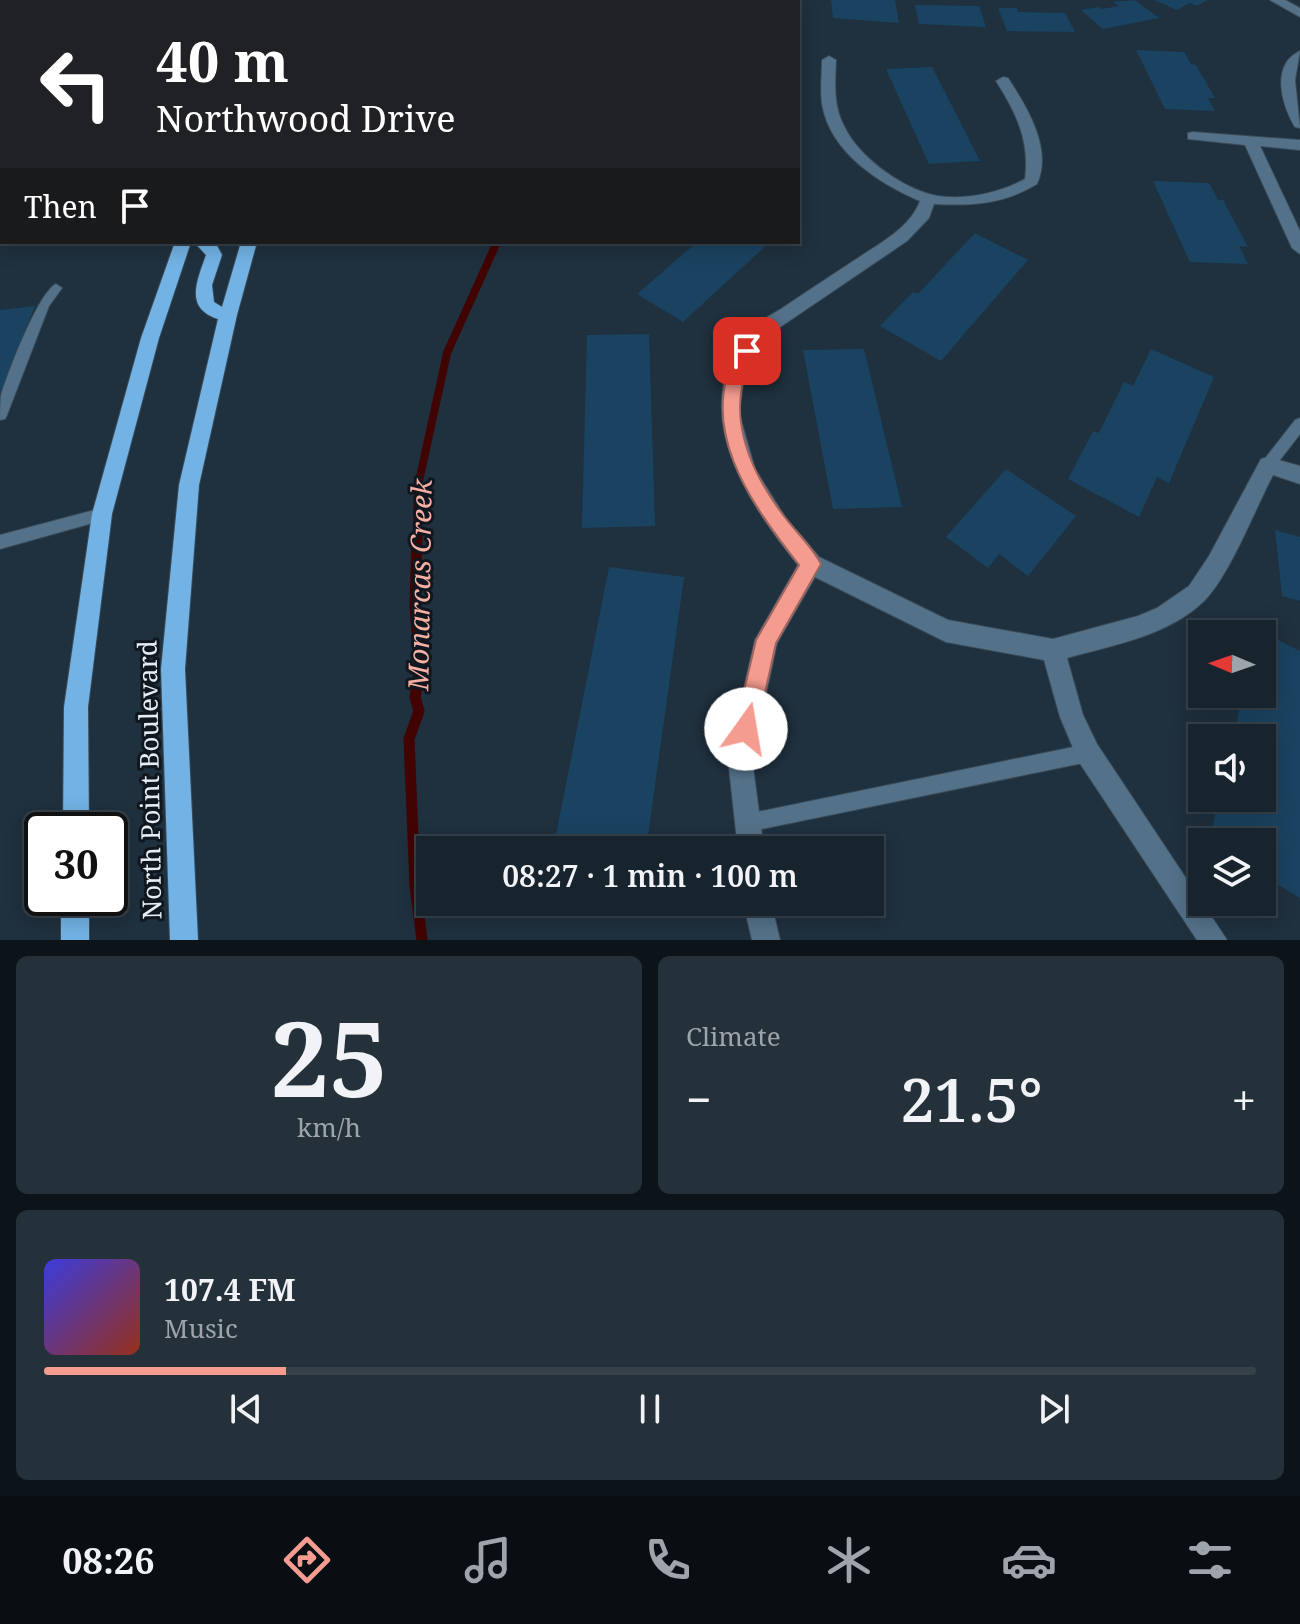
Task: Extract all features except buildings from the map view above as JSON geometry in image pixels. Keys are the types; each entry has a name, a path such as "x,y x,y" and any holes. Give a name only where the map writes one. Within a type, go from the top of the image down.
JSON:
{"main road":[{"path":"76,812 76,707 102,514 150,338 182,244"},
{"path":"208,244 214,255 202,297 204,305 213,312 228,315"},
{"name":"North Point Boulevard","path":"184,940 173,669 189,485 228,315 248,244"},
{"path":"75,916 75,940"}],"street":[{"path":"1276,0 1300,13"},
{"path":"1300,55 1289,72 1287,88 1290,106 1300,124"},
{"path":"829,60 829,109 844,137 882,175 900,188 928,199 967,201 1011,195 1032,181 1036,162 1026,115 1003,81"},
{"path":"1193,136 1300,145"},
{"path":"1250,141 1300,248"},
{"path":"928,199 923,214 901,237 758,333 736,368 729,413 746,472 778,524 811,564 946,631 1053,650 1139,627 1165,616 1197,593 1217,563 1268,465 1300,475"},
{"path":"749,836 740,759 766,640 811,564"},
{"path":"1053,650 1072,717 1088,753 1213,940"},
{"path":"760,916 766,940"}],"lane":[{"path":"0,415 44,304 56,288"},
{"path":"1268,465 1300,424"},
{"path":"0,542 102,514"},
{"path":"747,823 1088,753"}],"waterway":[{"name":"Monarcas Creek","path":"417,537 418,486 447,353 496,244"},
{"name":"Monarcas Creek","path":"417,535 415,606 420,670 415,697 419,711 409,739 415,885 422,940"}],"route":[{"path":"746,729 766,640 811,564 778,524 746,472 729,413 736,368 747,351"}]}
